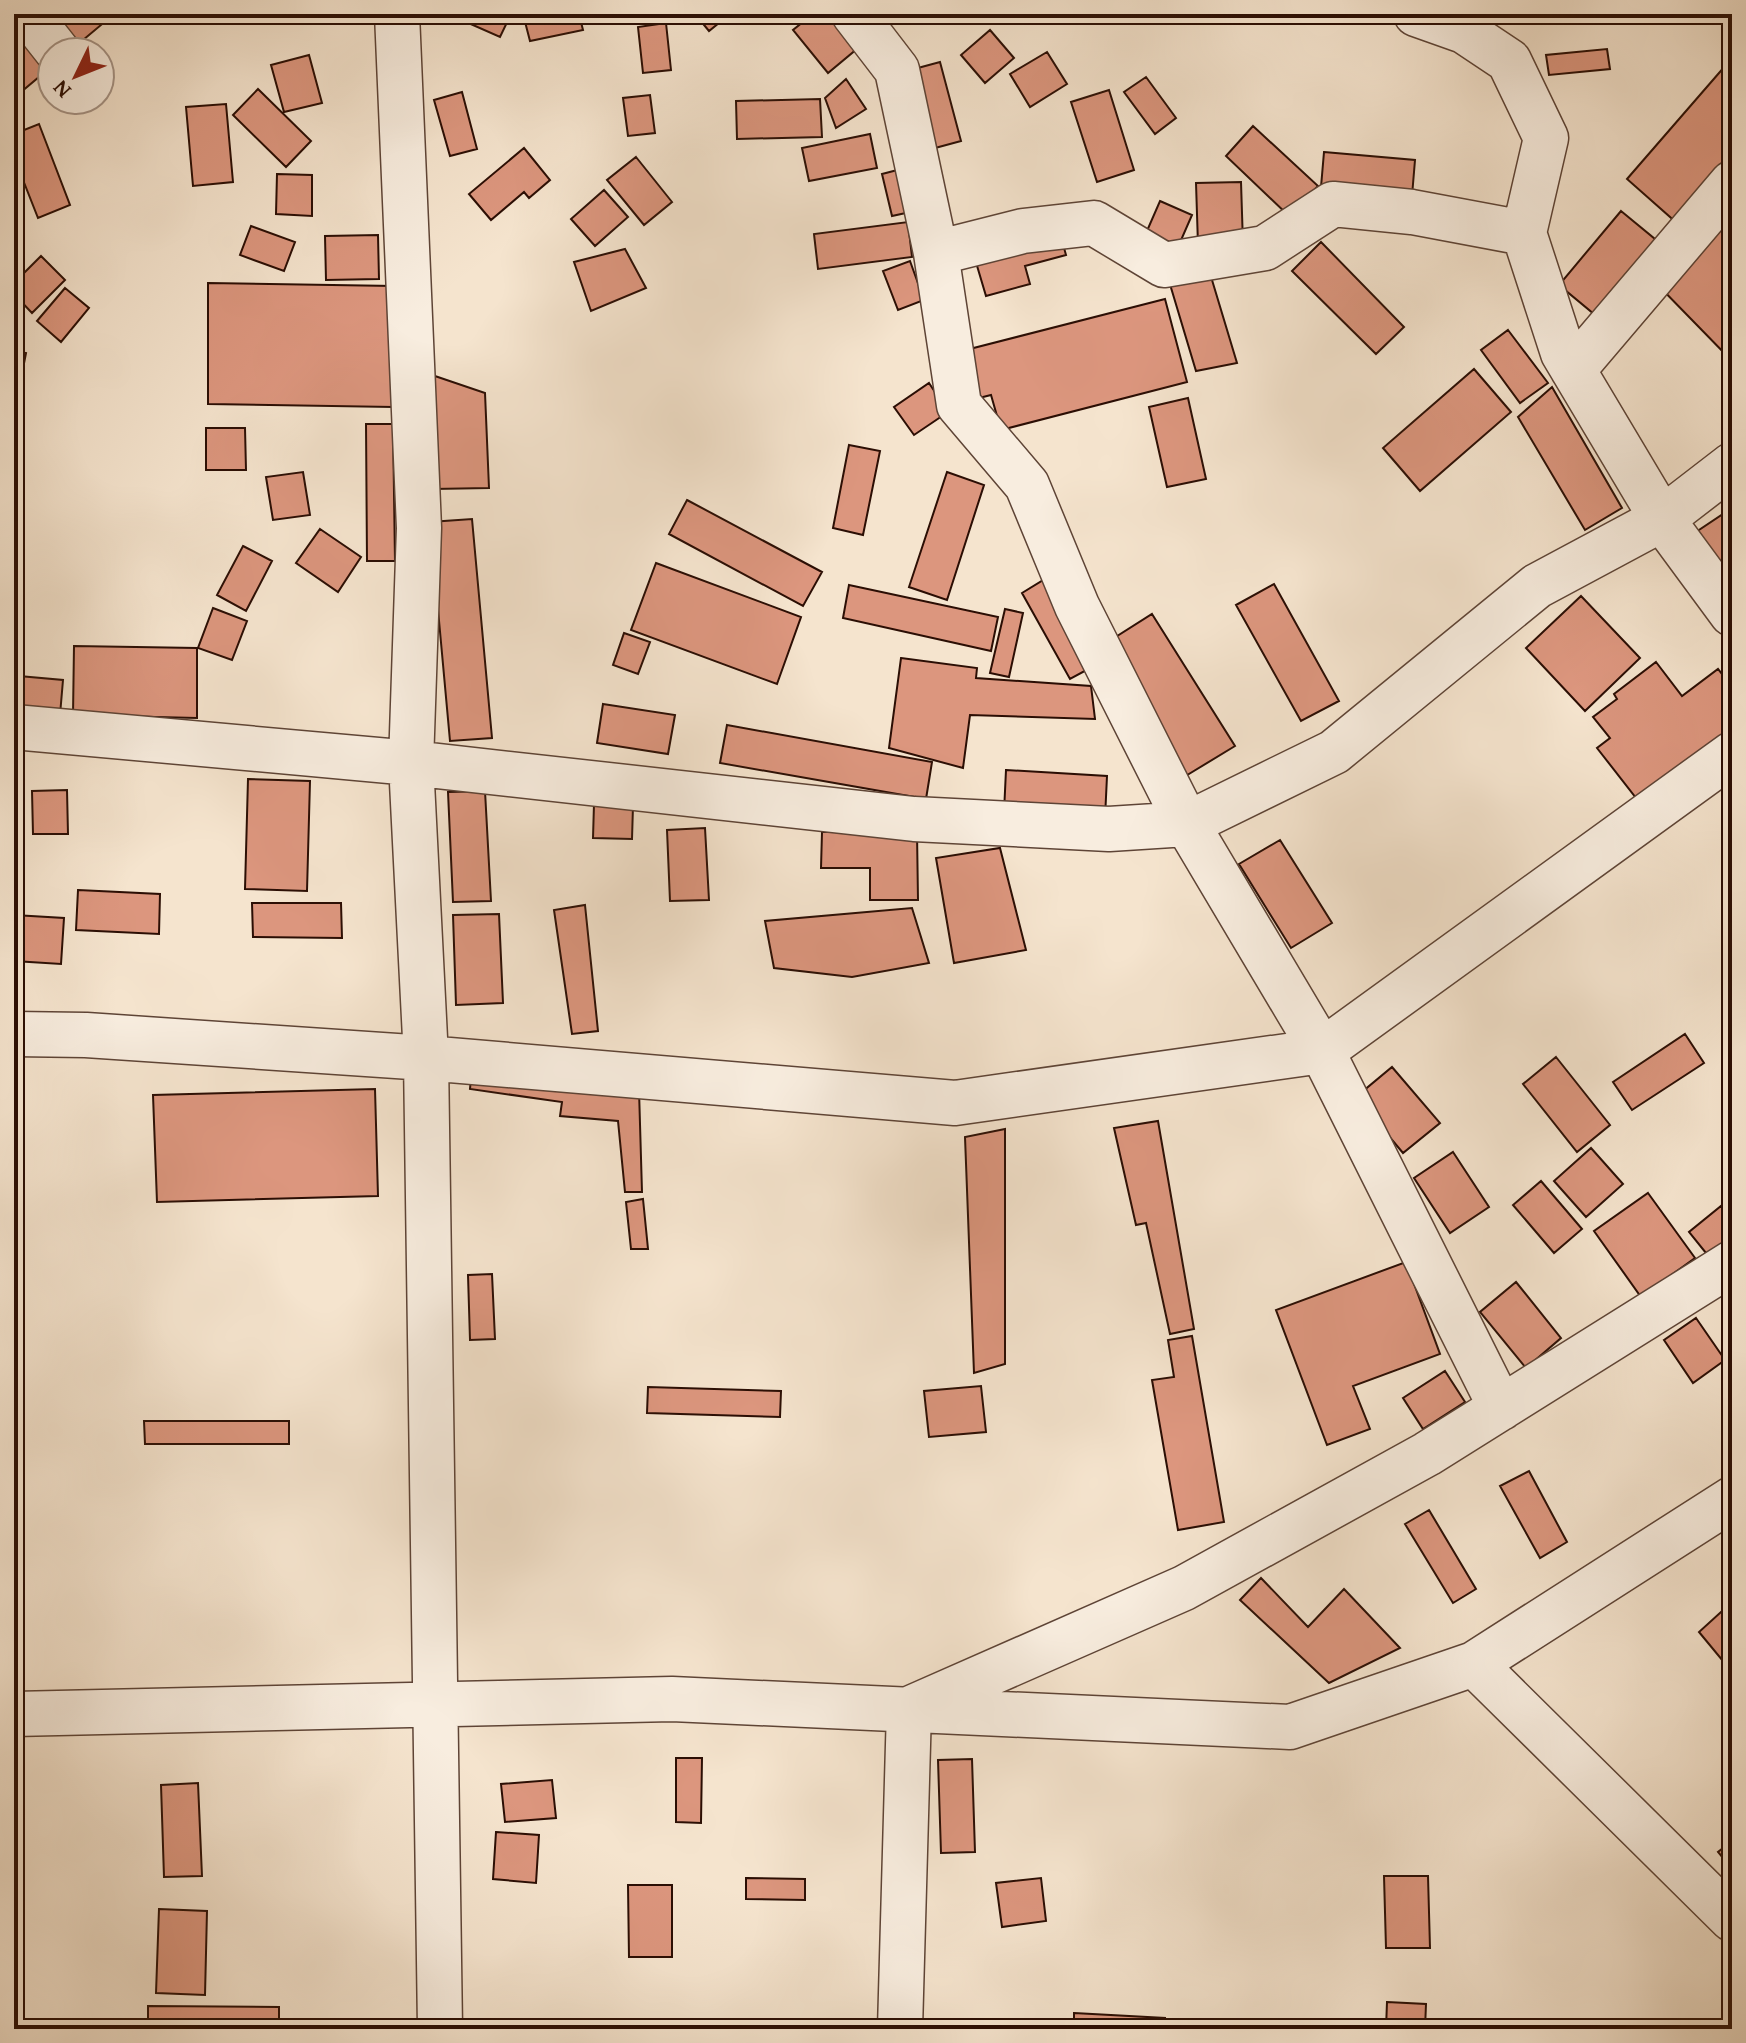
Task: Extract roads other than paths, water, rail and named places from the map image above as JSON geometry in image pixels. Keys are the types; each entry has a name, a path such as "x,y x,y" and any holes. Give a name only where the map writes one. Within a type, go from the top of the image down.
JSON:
{"street":[{"path":"28,14 45,36"},
{"path":"397,14 419,528 411,763 426,1058 440,2029"},
{"path":"854,14 897,70 936,253 959,405 1027,485 1077,606 1187,824 1322,1051 1501,1408"},
{"path":"1416,14 1464,31 1509,61 1546,138 1524,233 1563,353 1662,519 1732,614"},
{"path":"1573,370 1732,183"},
{"path":"936,253 1023,231 1094,223 1164,265 1265,248 1333,204 1412,212 1524,233"},
{"path":"14,727 411,763 914,819 1109,829 1187,824 1334,752 1537,586 1662,519 1732,465"},
{"path":"14,1034 86,1035 426,1058 955,1103 1322,1051 1732,754"},
{"path":"909,1709 1184,1588 1427,1454 1732,1263"},
{"path":"14,1714 672,1699 1290,1727 1474,1664 1732,1499"},
{"path":"1474,1664 1732,1919"},
{"path":"900,2029 909,1709"}]}
